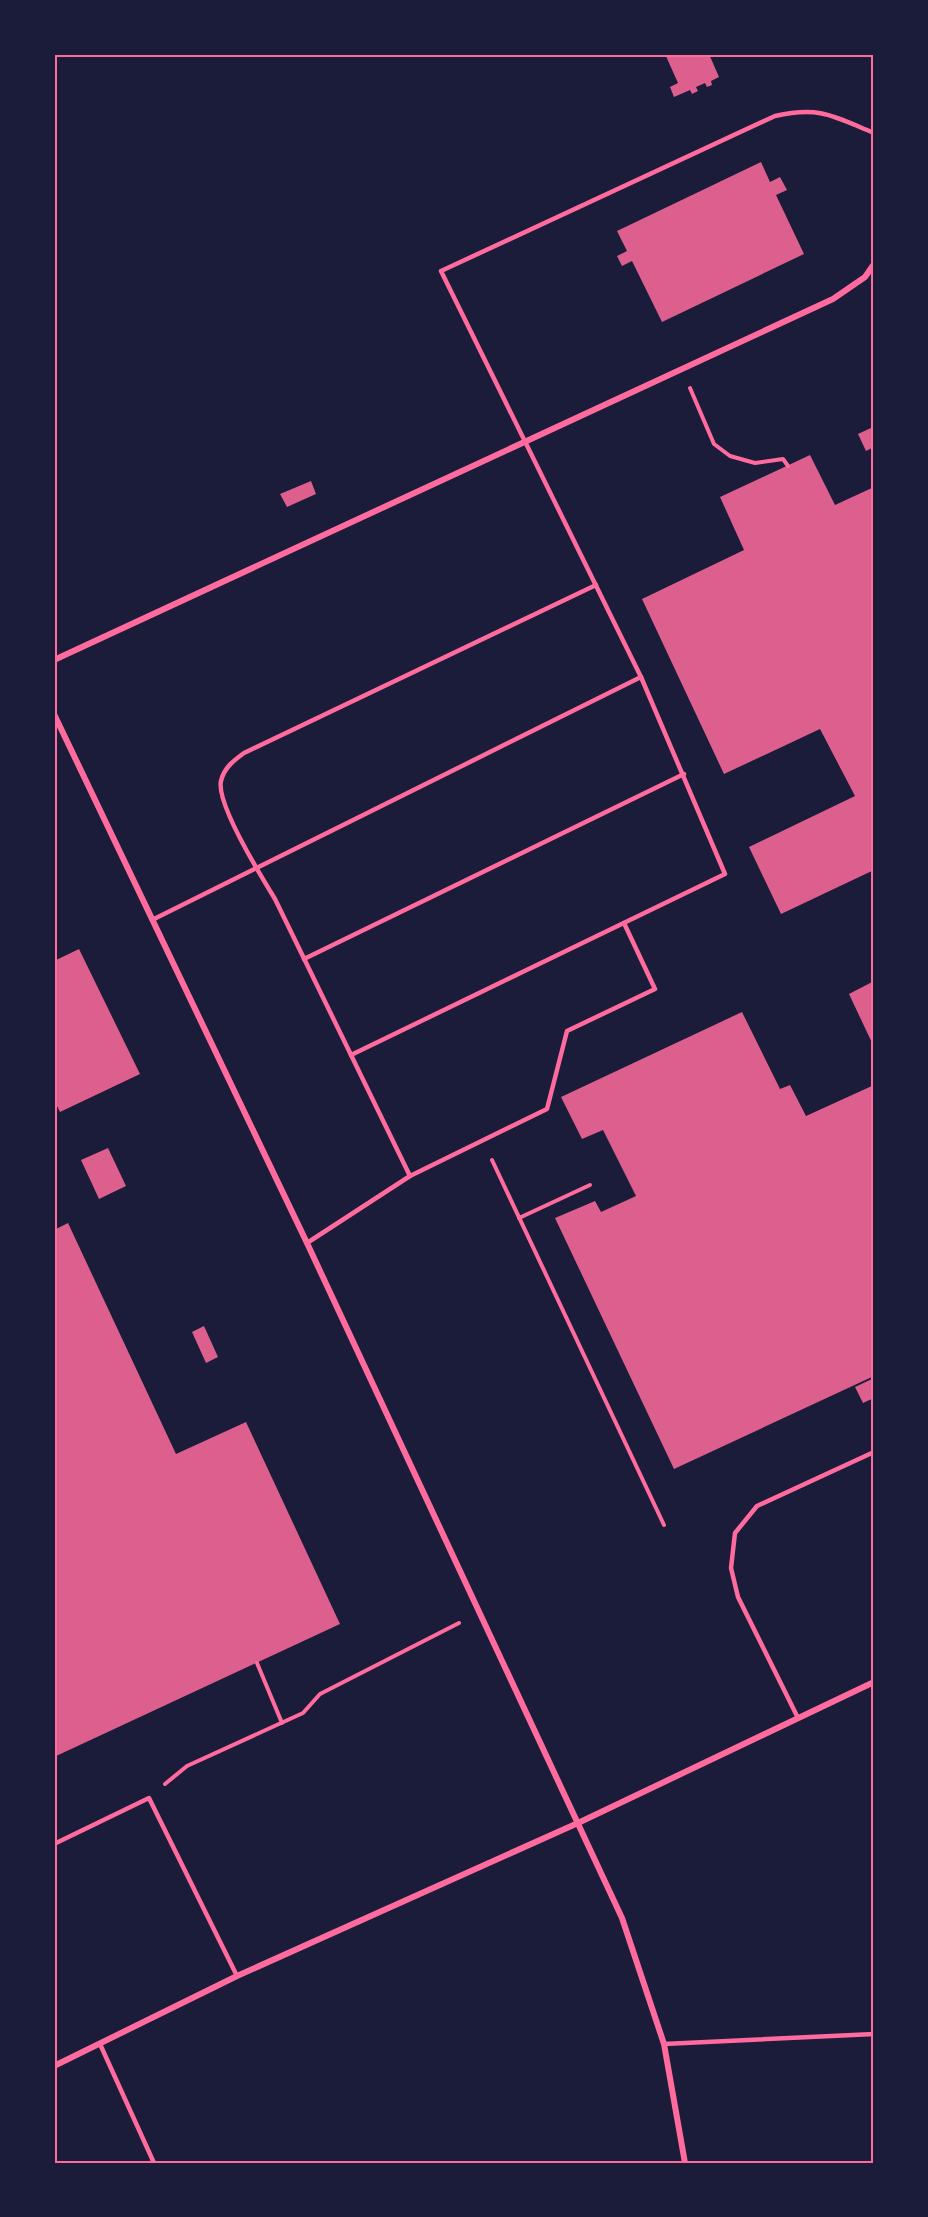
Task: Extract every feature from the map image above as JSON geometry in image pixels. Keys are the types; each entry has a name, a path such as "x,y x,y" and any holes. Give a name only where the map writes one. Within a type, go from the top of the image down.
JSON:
{"street":[{"path":"54,660 833,299 865,277 874,264"},
{"path":"54,714 307,1243 622,1918 664,2044 685,2163"},
{"path":"54,2066 237,1976 578,1823 874,1682"}],"lane":[{"path":"351,1055 725,874 641,677 441,271 775,116 810,110 830,114 874,133"},
{"path":"410,1176 275,899 256,868 223,799 221,783 228,765 244,753 596,585"},
{"path":"152,920 641,677"},
{"path":"304,959 684,774"},
{"path":"307,1243 410,1176 547,1109 567,1031 655,989 624,923"},
{"path":"798,1718 738,1597 731,1568 735,1533 757,1506 874,1452"},
{"path":"54,1844 148,1798 237,1976"},
{"path":"664,2044 874,2034"},
{"path":"100,2044 154,2163"}],"path":[{"path":"690,388 714,444 730,456 755,463 783,459 788,466"},
{"path":"483,1140 664,1525"},
{"path":"519,1218 590,1185"},
{"path":"148,1798 187,1766 303,1713 320,1694 464,1620"},
{"path":"257,1663 282,1722"}],"building":[{"path":"665,54 709,54 719,77 711,81 712,85 707,87 705,83 696,87 698,91 692,94 690,90 674,97 670,87 678,83"},
{"path":"761,162 770,182 780,177 787,190 776,195 804,254 662,322 632,261 622,266 617,256 627,251 617,231"},
{"path":"873,427 874,447 866,451 858,434"},
{"path":"810,455 835,505 874,487 874,870 781,914 749,847 855,796 820,729 724,774 642,599 744,550 720,497"},
{"path":"311,481 316,494 287,507 280,494"},
{"path":"79,949 140,1074 60,1112 54,1100 54,961"},
{"path":"874,981 874,1047 849,994"},
{"path":"742,1012 780,1089 790,1085 806,1116 874,1085 874,1376 674,1469 555,1218 595,1201 601,1212 636,1196 603,1130 582,1139 561,1097"},
{"path":"108,1148 126,1186 99,1199 81,1160"},
{"path":"68,1223 176,1454 246,1422 340,1624 54,1757 54,1230"},
{"path":"204,1326 218,1357 206,1363 192,1332"},
{"path":"874,1378 874,1398 863,1403 855,1387"}]}
